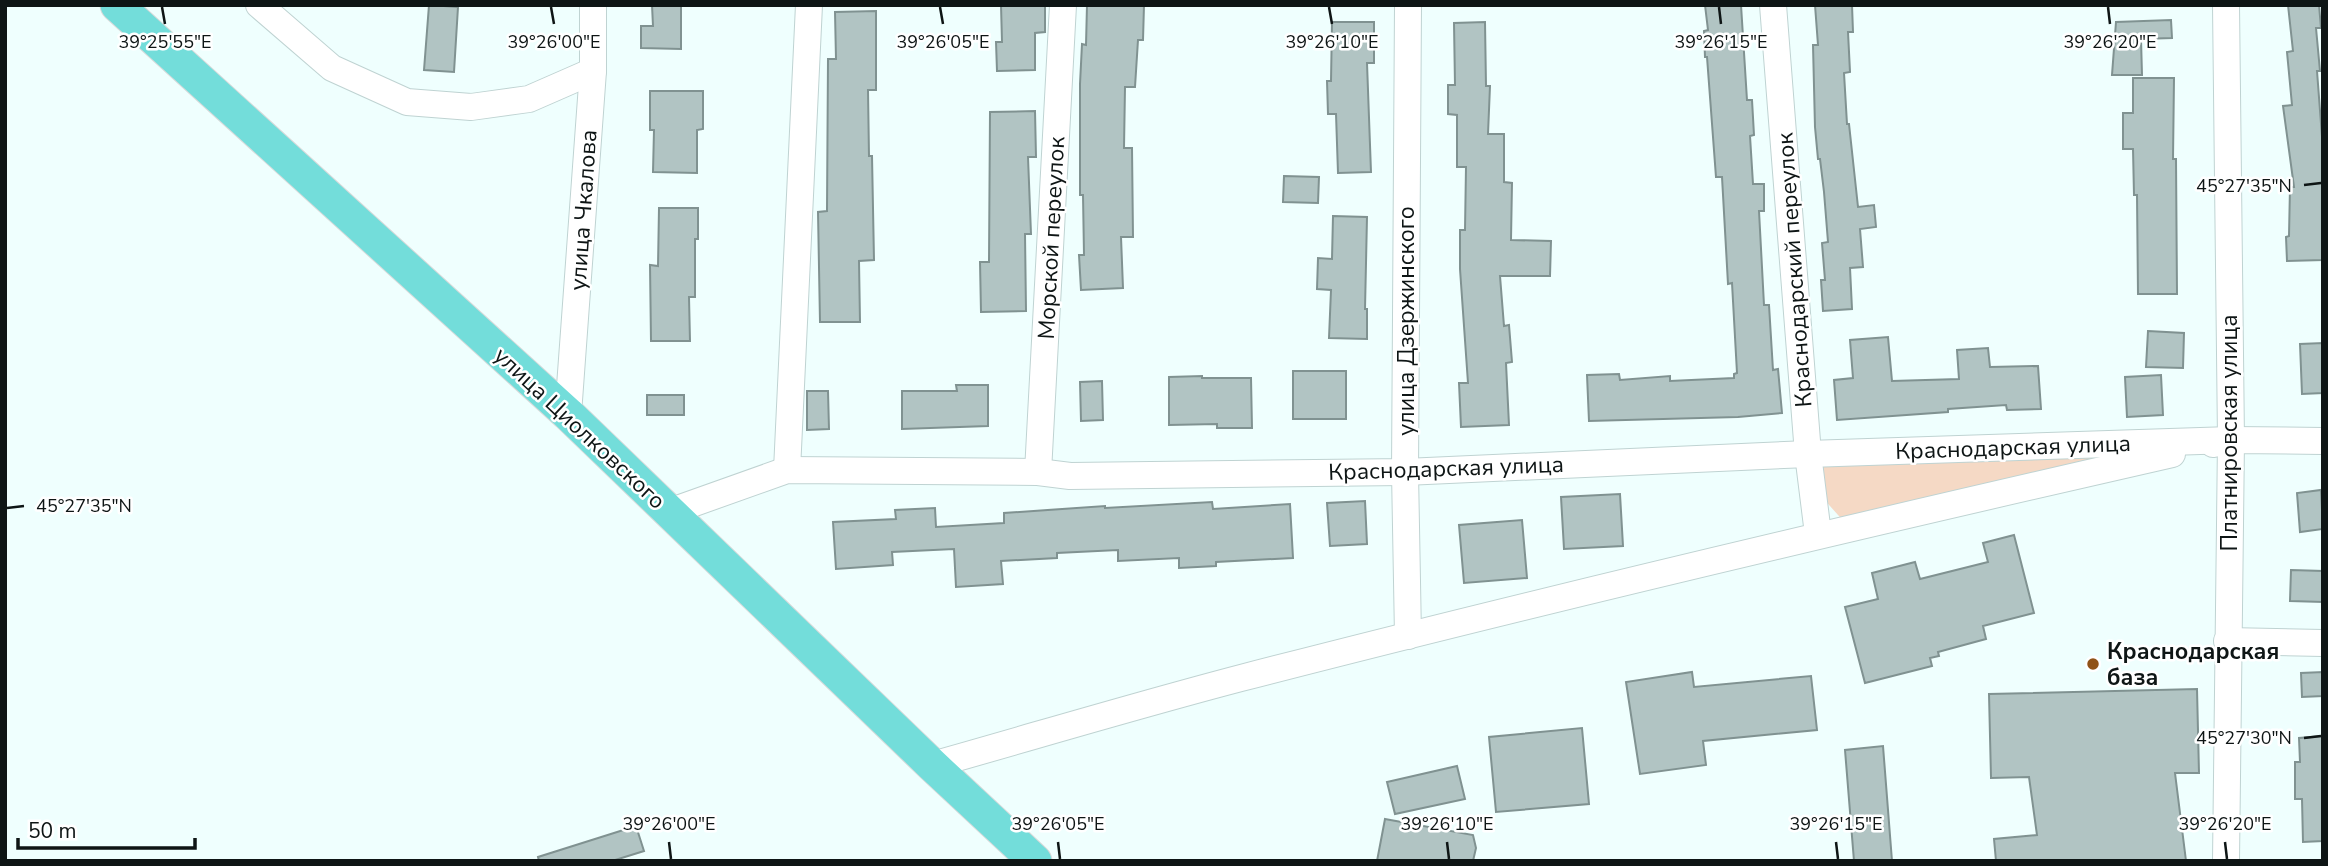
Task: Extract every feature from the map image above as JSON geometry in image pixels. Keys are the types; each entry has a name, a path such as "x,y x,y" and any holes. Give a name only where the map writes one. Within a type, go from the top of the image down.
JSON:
{"main road":[{"name":"улица Циолковского","path":"117,5 568,414 1035,861"}],"street":[{"path":"259,5 332,68 407,102 471,107 529,99 593,71"},
{"name":"улица Чкалова","path":"568,414 593,71 593,5"},
{"path":"787,470 809,5"},
{"name":"Морской переулок","path":"1038,472 1063,5"},
{"name":"улица Дзержинского","path":"1408,5 1405,471 1408,636"},
{"name":"Краснодарский переулок","path":"1773,5 1808,454 1818,534"},
{"name":"Платнировская улица","path":"2225,861 2231,440 2226,5"},
{"name":"Краснодарская улица","path":"669,512 787,470 1038,472 1070,476 1405,471 2231,440 2323,441"},
{"name":"Краснодарская улица","path":"932,765 1239,679 1408,636 1818,534 2231,440"},
{"path":"2227,641 2323,643"}],"shaded area":[{"path":"2119,453 1847,525 1821,496 1820,465"}],"building":[{"path":"429,5 458,7 454,72 424,70"},
{"path":"652,5 681,5 681,49 641,48 641,26 653,26"},
{"path":"1001,5 1045,5 1045,32 1035,33 1035,70 997,71 996,42 1002,42"},
{"path":"1087,5 1144,5 1143,40 1138,40 1135,87 1125,87 1124,148 1132,148 1133,237 1121,237 1123,288 1081,290 1079,255 1084,255 1083,195 1080,195 1080,84 1082,44 1086,45"},
{"path":"1705,5 1741,5 1747,100 1752,100 1754,135 1750,136 1753,184 1764,184 1764,211 1759,211 1764,305 1769,305 1773,370 1778,369 1782,413 1738,417 1589,421 1587,375 1619,374 1620,380 1670,376 1670,381 1734,378 1737,373 1732,283 1728,284 1722,177 1716,177 1705,57 1704,31 1708,30"},
{"path":"1815,5 1852,5 1853,32 1848,32 1850,72 1844,73 1847,124 1858,207 1874,205 1876,227 1860,229 1863,267 1850,268 1852,309 1823,311 1821,280 1825,280 1822,243 1828,242 1815,127 1813,45 1818,45"},
{"path":"2288,5 2319,5 2321,28 2316,28 2323,150 2323,260 2287,261 2290,187 2294,187 2283,106 2292,105 2287,52 2293,51"},
{"path":"876,11 876,90 868,90 874,260 859,261 860,322 820,322 818,212 827,211 828,59 836,59 835,12"},
{"path":"2171,20 2172,38 2141,39 2142,75 2112,75 2116,22"},
{"path":"1332,22 1374,22 1374,63 1367,63 1371,172 1338,173 1336,114 1328,114 1327,81 1331,81"},
{"path":"1485,22 1486,86 1490,86 1488,134 1504,134 1504,182 1512,183 1511,240 1551,241 1550,276 1500,276 1504,326 1509,325 1512,362 1506,363 1509,425 1461,427 1459,383 1468,383 1460,269 1460,230 1465,230 1466,167 1457,167 1457,115 1448,114 1448,85 1455,85 1454,23"},
{"path":"2133,78 2174,78 2173,159 2176,159 2177,294 2138,294 2137,195 2134,195 2133,149 2123,149 2123,113 2133,113"},
{"path":"650,91 703,91 703,129 697,130 697,173 653,172 654,130 650,130"},
{"path":"1035,111 1036,157 1028,157 1031,234 1025,234 1026,311 981,312 980,262 989,262 990,112"},
{"path":"1284,176 1319,177 1318,203 1283,202"},
{"path":"659,208 698,208 695,297 689,297 690,341 651,341 650,265 658,266"},
{"path":"1333,216 1367,217 1367,339 1329,338 1331,290 1317,289 1318,258 1332,259"},
{"path":"2148,331 2184,333 2183,368 2146,367"},
{"path":"1888,337 1892,381 1959,379 1957,350 1988,348 1990,367 2038,366 2041,409 2007,410 2006,405 1837,420 1834,380 1853,378 1850,340"},
{"path":"2323,343 2323,393 2302,394 2300,344"},
{"path":"1293,371 1346,371 1346,419 1293,419"},
{"path":"2161,375 2163,415 2127,417 2125,377"},
{"path":"1169,377 1251,378 1252,428 1217,428 1217,424 1169,425"},
{"path":"1102,381 1103,420 1081,421 1080,382"},
{"path":"956,385 988,385 988,426 902,429 902,391 957,391"},
{"path":"807,391 828,391 829,429 807,430"},
{"path":"647,395 684,395 684,415 647,415"},
{"path":"2321,490 2323,529 2300,532 2297,493"},
{"path":"1620,494 1623,546 1564,549 1561,497"},
{"path":"1365,501 1367,544 1330,546 1327,503"},
{"path":"1212,502 1213,509 1290,504 1293,558 1216,562 1216,566 1179,568 1179,558 1118,561 1118,550 1057,553 1057,558 1001,561 1003,584 956,587 954,549 892,552 893,565 836,569 833,522 896,519 895,510 935,508 936,527 1004,523 1004,513"},
{"path":"1522,520 1527,578 1464,583 1459,525"},
{"path":"2014,535 2034,613 1983,626 1986,639 1938,652 1939,656 1930,658 1932,666 1865,683 1845,607 1878,599 1872,573 1915,562 1920,579 1988,562 1983,543"},
{"path":"2291,570 2323,571 2323,602 2290,601"},
{"path":"1692,672 1694,687 1811,676 1817,730 1703,741 1706,765 1640,774 1626,682"},
{"path":"2323,672 2323,696 2302,697 2301,673"},
{"path":"2197,689 2199,773 2175,773 2186,861 1996,861 1994,839 2037,835 2029,777 1991,778 1989,694"},
{"path":"1582,728 1589,804 1496,812 1489,737"},
{"path":"2323,736 2323,841 2303,842 2302,799 2295,799 2295,762 2300,762 2299,738"},
{"path":"1883,746 1892,861 1854,861 1845,750"},
{"path":"1457,766 1465,799 1395,814 1387,782"},
{"path":"1385,819 1473,835 1476,848 1473,861 1377,861"},
{"path":"636,826 644,851 612,861 539,861 538,857"}],"place":[{"name":"Краснодарская база","path":"2093,664"}]}
